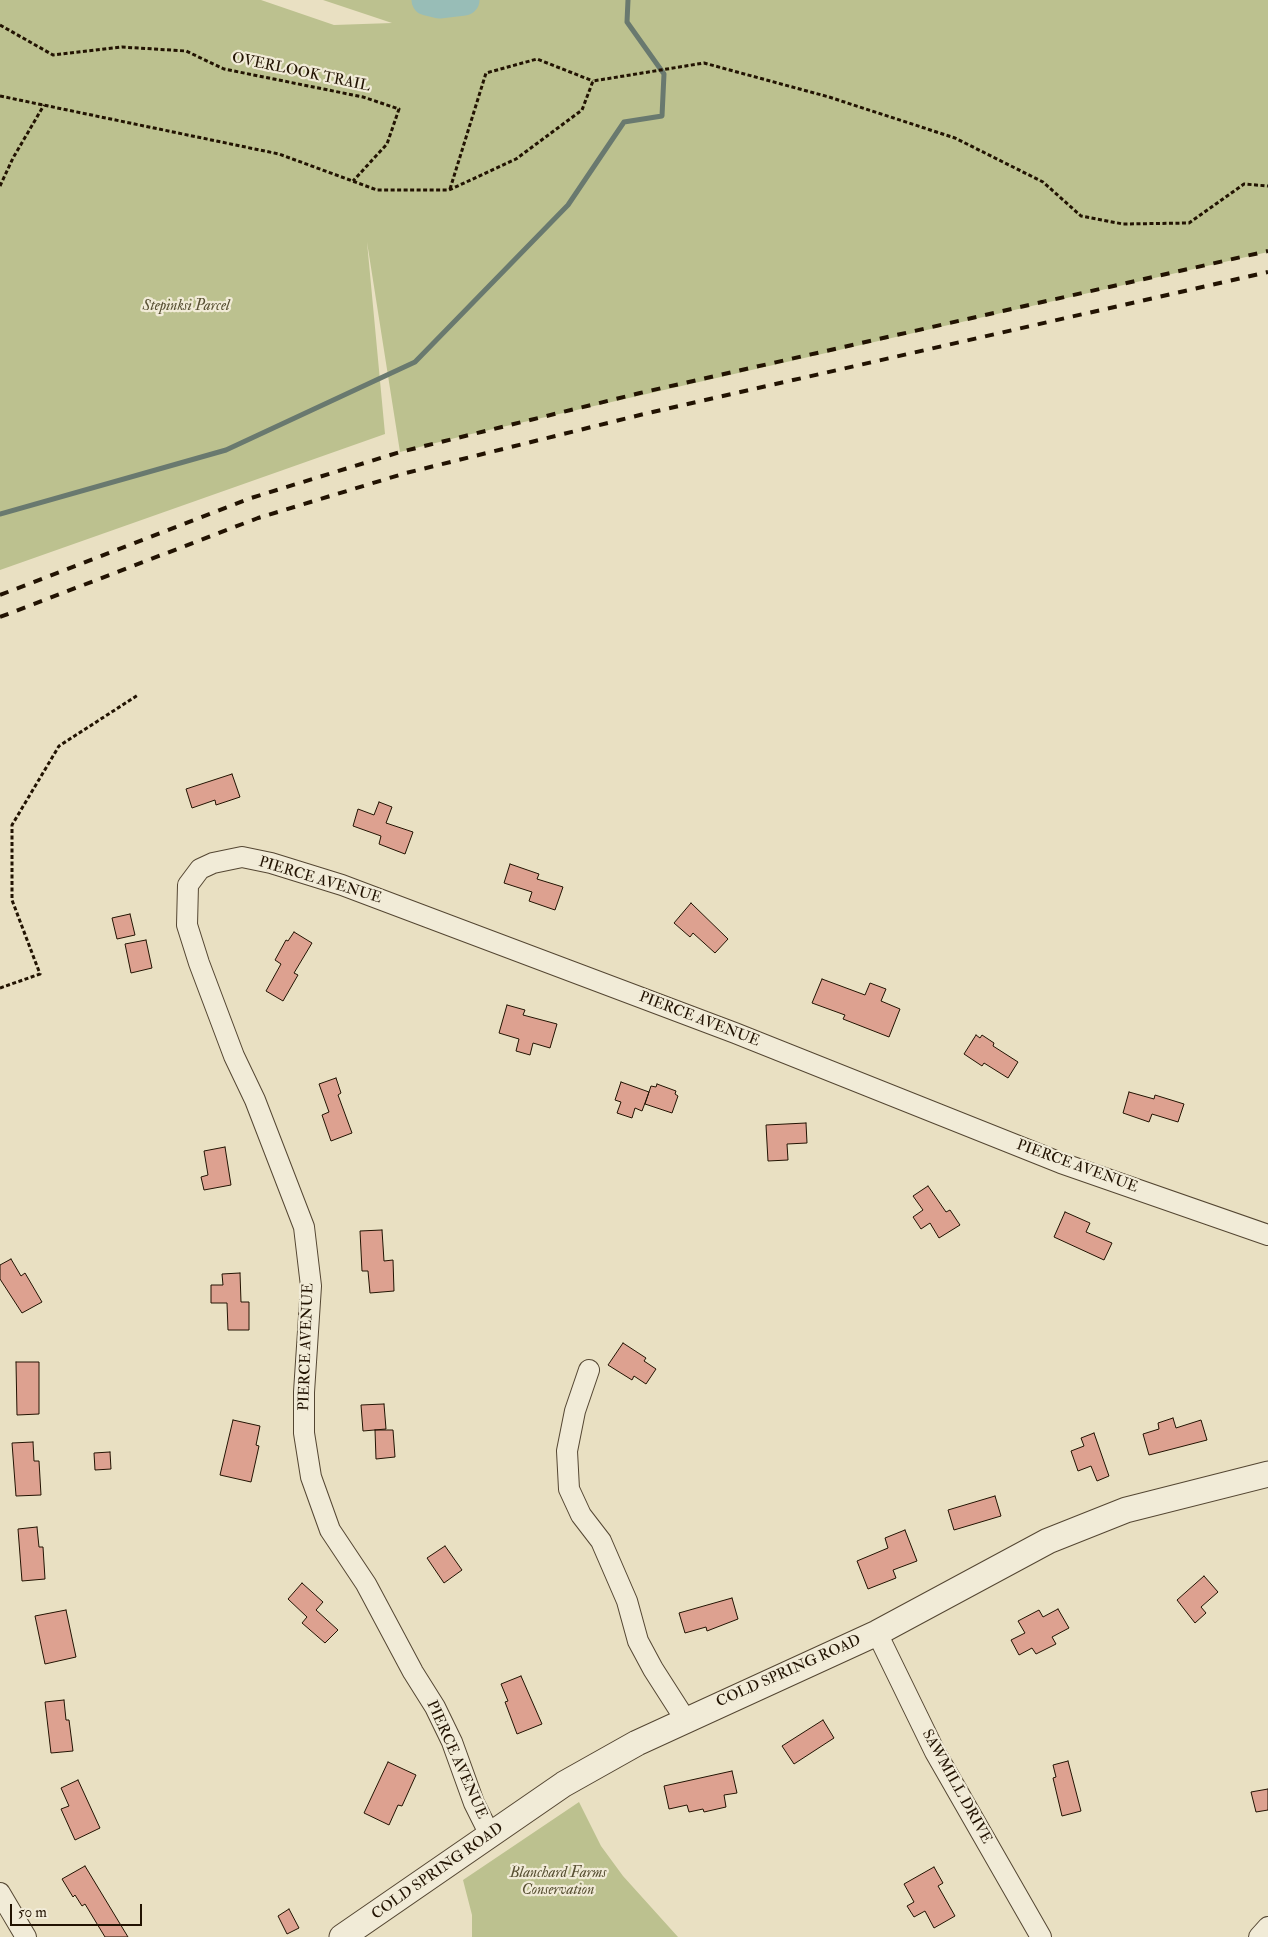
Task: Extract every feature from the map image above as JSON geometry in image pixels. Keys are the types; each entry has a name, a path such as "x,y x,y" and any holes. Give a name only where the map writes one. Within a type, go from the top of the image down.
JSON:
{"street":[{"name":"PIERCE AVENUE","path":"490,1835 474,1803 452,1742 435,1707 413,1672 366,1584 330,1530 311,1477 304,1432 304,1392 311,1286 304,1227 255,1100 234,1056 199,963 187,925 188,885 200,869 213,863 242,857 272,863 342,885 735,1033 1061,1163 1268,1235"},
{"path":"590,1370 575,1411 567,1451 569,1489 581,1514 601,1541 627,1601 638,1640 653,1669 685,1719"},
{"name":"COLD SPRING ROAD","path":"342,1937 564,1784 685,1719 876,1633 1048,1541 1126,1510 1268,1474"},
{"name":"SAWMILL DRIVE","path":"876,1633 935,1752 1041,1937"},
{"path":"0,1893 26,1937"},
{"path":"1259,1937 1268,1927"}],"path":[{"name":"OVERLOOK TRAIL","path":"0,25 53,55 122,47 186,51 224,69 364,97 399,109 387,144 353,181"},
{"path":"449,190 486,73 537,59 592,81 704,63 829,98 955,138 1043,182 1080,216 1123,224 1190,223 1244,184 1268,186"},
{"path":"0,96 279,154 377,190 449,190 516,159 582,110 592,81"},
{"path":"0,186 44,105"},
{"path":"0,988 40,974 12,900 12,826 59,746 138,695"}],"green space":[{"name":"Stepinksi Parcel","path":"0,0 261,0 334,25 392,23 323,0 1268,0 1268,252 467,435 400,452 367,242 385,434 0,570"},
{"name":"Blanchard Farms Conservation","path":"579,1802 601,1846 623,1876 678,1937 472,1937 472,1915 463,1880"}],"building":[{"path":"232,774 240,797 216,805 215,800 192,808 186,789"},
{"path":"379,802 392,807 386,823 413,832 405,854 379,844 381,836 353,826 358,809 374,815"},
{"path":"510,864 539,874 537,879 563,887 555,910 529,901 532,892 504,883"},
{"path":"691,903 728,939 715,953 693,933 690,937 674,923"},
{"path":"130,914 135,935 117,939 112,918"},
{"path":"294,932 312,943 294,973 298,975 283,1001 266,991 281,964 275,960 286,940 288,941"},
{"path":"146,940 152,968 131,973 125,944"},
{"path":"822,979 865,995 870,983 886,989 881,1001 900,1009 889,1037 843,1019 845,1015 812,1003"},
{"path":"507,1005 525,1010 523,1015 557,1024 550,1048 533,1043 530,1055 516,1051 519,1039 499,1033"},
{"path":"976,1035 980,1038 982,1035 994,1043 993,1046 1018,1062 1008,1078 984,1063 982,1066 964,1054"},
{"path":"336,1078 341,1093 338,1095 352,1133 331,1141 322,1115 329,1112 319,1084"},
{"path":"621,1082 649,1092 642,1111 635,1108 632,1118 617,1113 621,1102 615,1100"},
{"path":"657,1084 676,1091 675,1094 678,1096 672,1113 645,1104 651,1086 656,1087"},
{"path":"1129,1092 1154,1099 1155,1095 1184,1104 1178,1122 1152,1114 1149,1122 1123,1113"},
{"path":"806,1123 807,1143 787,1144 788,1160 768,1161 766,1125"},
{"path":"225,1147 231,1185 204,1190 201,1177 208,1175 204,1151"},
{"path":"928,1186 946,1212 950,1210 960,1225 939,1238 930,1223 921,1229 913,1217 923,1210 913,1196"},
{"path":"1065,1212 1090,1223 1086,1232 1112,1243 1104,1260 1054,1237"},
{"path":"382,1230 384,1261 393,1260 394,1291 370,1293 368,1271 362,1271 360,1231"},
{"path":"11,1259 21,1276 25,1273 42,1302 22,1313 0,1279 0,1265"},
{"path":"240,1273 241,1302 249,1302 249,1330 228,1330 227,1303 211,1303 211,1285 223,1285 222,1274"},
{"path":"623,1343 646,1358 644,1361 656,1369 646,1384 634,1376 632,1380 608,1365"},
{"path":"16,1362 39,1362 39,1414 17,1415"},
{"path":"384,1404 386,1429 363,1431 361,1405"},
{"path":"1173,1418 1176,1428 1201,1420 1207,1440 1149,1455 1143,1434 1159,1429 1158,1423"},
{"path":"233,1420 260,1426 256,1445 259,1446 251,1482 220,1475"},
{"path":"375,1430 393,1430 395,1457 376,1459"},
{"path":"1094,1433 1109,1476 1097,1481 1091,1466 1078,1471 1071,1451 1084,1446 1081,1438"},
{"path":"33,1442 34,1461 39,1461 41,1495 16,1496 12,1443"},
{"path":"110,1452 111,1469 95,1470 94,1453"},
{"path":"995,1496 1001,1516 954,1530 948,1510"},
{"path":"37,1527 39,1547 43,1547 45,1579 22,1581 18,1529"},
{"path":"905,1530 917,1561 893,1570 896,1578 868,1589 857,1561 888,1548 885,1538"},
{"path":"445,1546 462,1570 444,1583 427,1558"},
{"path":"1204,1576 1218,1592 1201,1607 1206,1613 1195,1623 1177,1600"},
{"path":"302,1583 323,1602 316,1610 338,1630 325,1643 302,1623 307,1617 288,1599"},
{"path":"732,1598 738,1619 707,1631 706,1627 685,1633 679,1613"},
{"path":"1058,1609 1069,1628 1052,1637 1056,1644 1036,1654 1032,1648 1019,1655 1011,1640 1025,1633 1018,1621 1039,1610 1043,1617"},
{"path":"66,1610 76,1657 45,1664 35,1616"},
{"path":"521,1676 542,1724 517,1734 505,1702 508,1701 501,1684"},
{"path":"64,1700 66,1720 69,1720 73,1751 51,1753 45,1702"},
{"path":"823,1720 834,1738 794,1764 782,1746"},
{"path":"1068,1761 1081,1811 1062,1816 1053,1778 1056,1777 1053,1765"},
{"path":"388,1762 416,1775 402,1806 398,1805 389,1825 364,1813"},
{"path":"732,1771 737,1793 724,1795 726,1807 704,1812 703,1809 689,1812 687,1805 669,1809 664,1786"},
{"path":"78,1780 100,1828 75,1840 61,1809 69,1806 61,1788"},
{"path":"1268,1789 1268,1810 1256,1812 1251,1792"},
{"path":"85,1866 128,1937 105,1937 85,1904 82,1906 75,1895 73,1897 62,1879"},
{"path":"934,1867 943,1883 938,1886 955,1916 934,1928 925,1911 914,1917 907,1906 914,1902 904,1884"},
{"path":"289,1909 299,1928 287,1934 278,1916"}],"waterway":[{"path":"427,0 439,3 464,0"},
{"path":"0,514 226,450 415,362 568,205 624,122 662,116 664,74 627,22 628,0"}],"railway":[{"path":"0,595 251,498 400,452 640,393 1268,251"},
{"path":"0,617 258,518 406,473 644,414 1268,272"}]}
